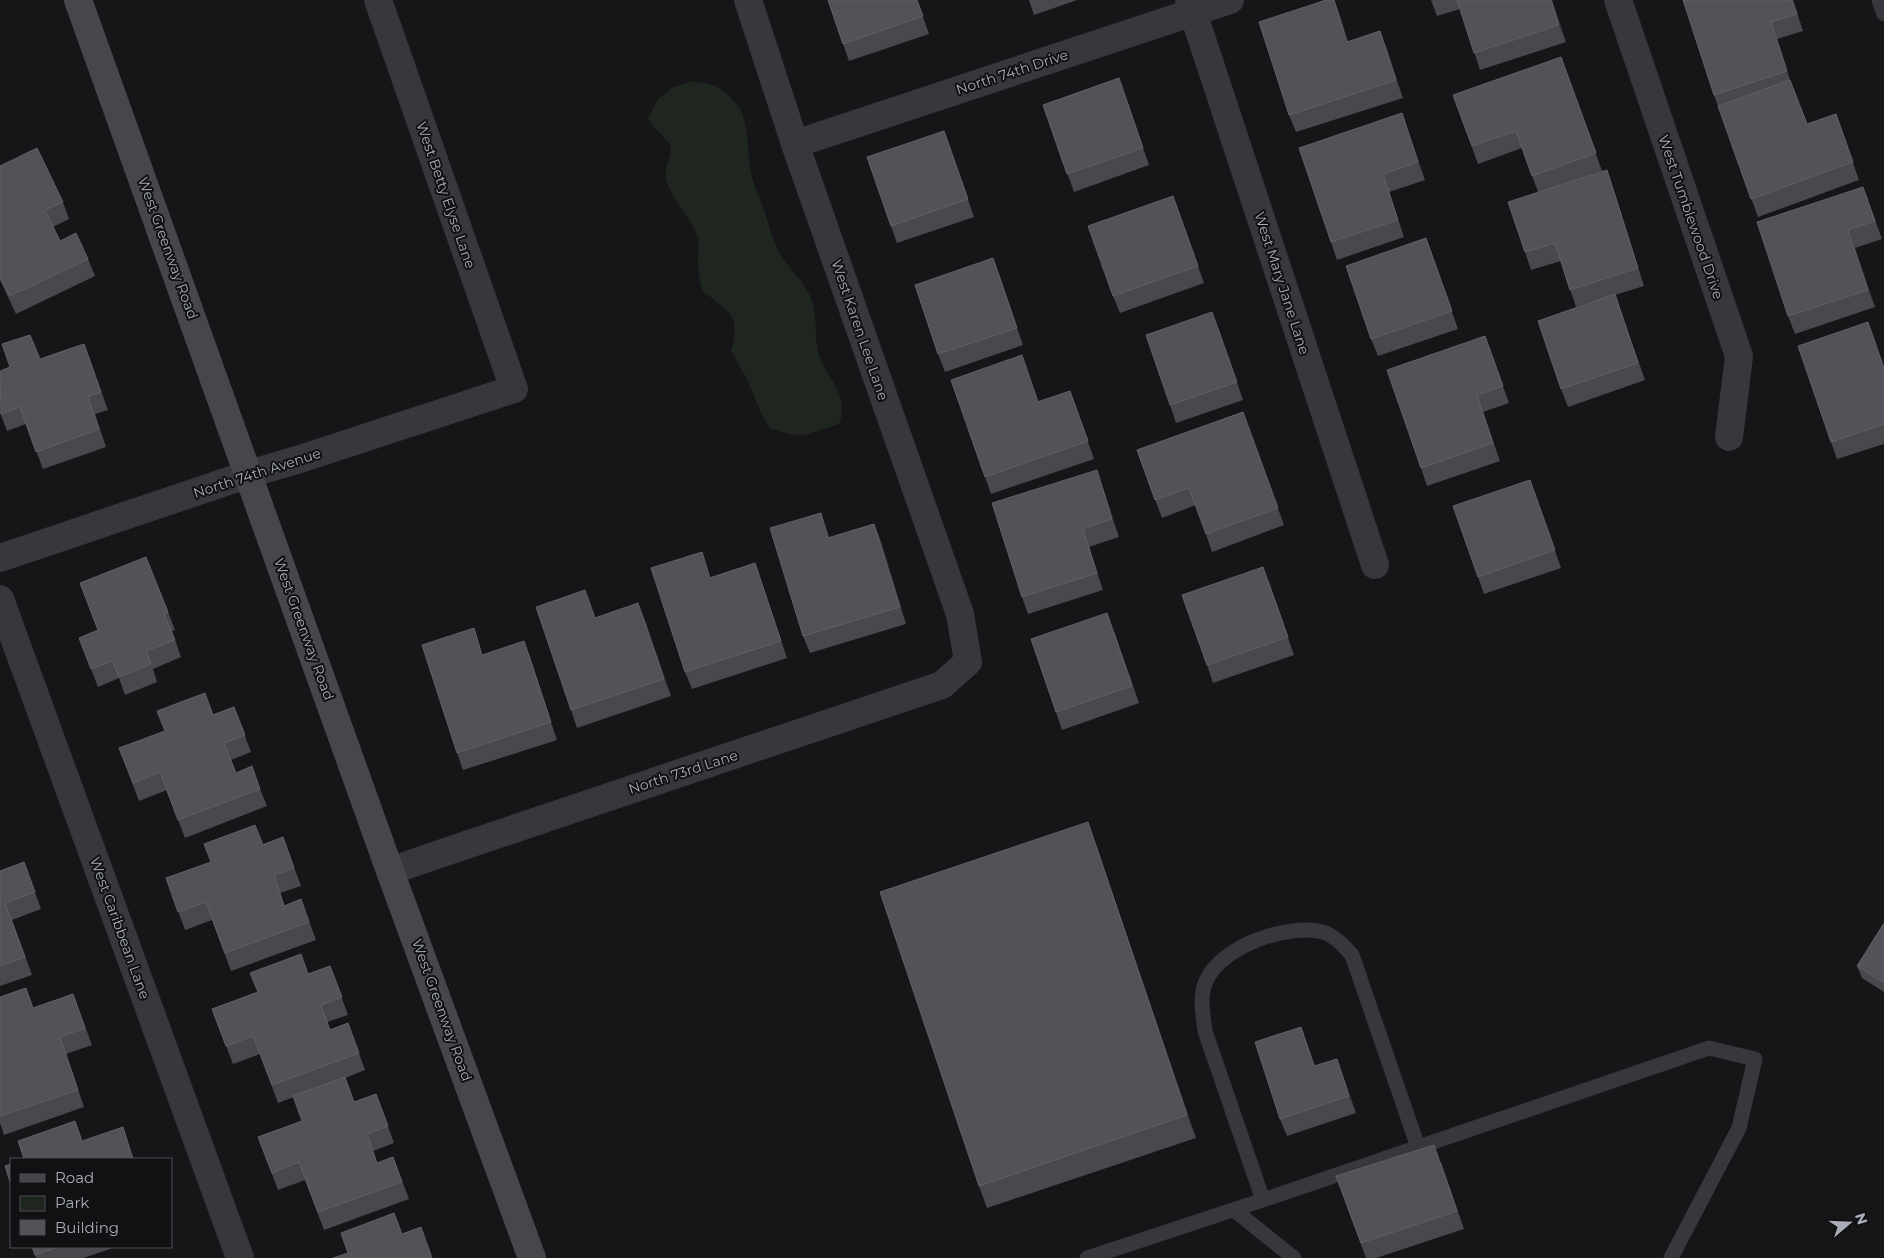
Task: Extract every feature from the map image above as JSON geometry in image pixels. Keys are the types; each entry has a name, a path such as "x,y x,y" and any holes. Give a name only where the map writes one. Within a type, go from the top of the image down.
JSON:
{"street":[{"name":"West Greenway Road","path":"78,0 390,871 532,1258"},
{"name":"West Betty Elyse Lane","path":"378,0 514,389"},
{"name":"West Karen Lee Lane","path":"748,0 795,144 960,614 968,662"},
{"name":"North 74th Drive","path":"795,144 1191,6 1230,0"},
{"name":"West Tumblewood Drive","path":"1618,0 1739,356 1728,437"},
{"name":"West Mary Jane Lane","path":"1191,6 1375,566"},
{"name":"North 74th Avenue","path":"0,558 249,474 514,389"},
{"name":"West Caribbean Lane","path":"0,599 240,1258"},
{"name":"North 73rd Lane","path":"390,871 942,685 968,662"}],"lane":[{"path":"1879,0 1884,14"},
{"path":"1263,1200 1205,1031 1202,1004 1205,982 1219,962 1242,946 1280,933 1303,929 1324,932 1342,943 1352,955 1418,1147"},
{"path":"1087,1258 1234,1210 1709,1048 1755,1059 1739,1128 1671,1258"},
{"path":"1234,1210 1294,1258"}],"green space":[{"path":"689,82 705,83 724,91 743,114 752,176 777,248 811,298 818,351 821,361 836,386 842,403 839,424 805,435 789,434 770,429 761,413 748,381 731,351 735,329 734,321 726,309 703,291 699,271 698,238 691,223 672,194 666,178 671,145 648,118 658,99 672,88"}],"building":[{"path":"828,0 917,0 923,16 843,44"},
{"path":"1326,0 1334,0 1347,42 1380,31 1396,80 1289,115 1259,22"},
{"path":"1457,0 1551,0 1559,25 1474,53"},
{"path":"1683,0 1792,0 1797,14 1771,22 1787,71 1714,95"},
{"path":"1561,57 1596,153 1532,176 1516,131 1472,146 1453,95"},
{"path":"1119,78 1143,148 1067,174 1043,105"},
{"path":"1790,80 1807,124 1836,114 1853,162 1751,199 1718,106"},
{"path":"1402,113 1418,162 1383,174 1398,220 1331,242 1299,148"},
{"path":"944,131 968,199 891,226 867,157"},
{"path":"37,148 63,202 45,210 60,241 76,233 88,259 10,296 0,276 0,166"},
{"path":"1607,170 1638,268 1570,290 1555,243 1525,252 1508,202"},
{"path":"1863,187 1875,221 1848,230 1868,290 1788,316 1757,222"},
{"path":"1173,196 1198,266 1113,296 1088,226"},
{"path":"1426,238 1452,311 1371,339 1346,266"},
{"path":"993,258 1017,328 938,354 915,285"},
{"path":"1615,294 1638,363 1561,389 1538,321"},
{"path":"1212,312 1237,382 1170,405 1146,335"},
{"path":"1868,322 1884,368 1884,424 1831,442 1798,346"},
{"path":"30,335 40,359 84,344 101,392 88,397 99,429 36,452 20,407 1,414 0,371 10,367 2,344"},
{"path":"1485,336 1503,386 1477,395 1493,443 1421,468 1387,370"},
{"path":"1022,355 1038,402 1070,391 1088,441 985,477 951,380"},
{"path":"1243,412 1278,508 1206,534 1189,488 1155,500 1137,450"},
{"path":"1097,470 1112,519 1083,529 1097,573 1022,597 992,503"},
{"path":"1530,480 1555,550 1478,577 1453,506"},
{"path":"821,513 828,538 874,524 900,607 803,636 770,528"},
{"path":"702,552 710,578 755,563 781,641 685,672 651,568"},
{"path":"146,557 168,612 164,614 175,640 146,651 151,664 119,677 112,661 91,669 79,638 98,630 80,583"},
{"path":"1263,567 1288,637 1207,665 1182,595"},
{"path":"585,590 595,618 638,603 664,679 571,710 536,607"},
{"path":"1107,613 1132,686 1056,712 1031,639"},
{"path":"474,628 482,655 524,641 551,722 457,753 422,645"},
{"path":"205,693 213,715 234,707 245,735 224,743 236,773 252,766 260,789 178,820 160,772 133,783 119,748 165,731 157,711"},
{"path":"1088,822 1187,1115 979,1186 880,892"},
{"path":"255,825 263,845 283,837 294,868 274,875 284,906 301,899 309,922 225,953 206,902 178,912 166,878 211,862 204,844"},
{"path":"24,862 35,892 5,903 25,957 0,966 0,871"},
{"path":"1884,923 1884,983 1857,966"},
{"path":"301,954 308,974 330,966 342,997 321,1005 330,1030 348,1023 359,1053 272,1085 253,1036 226,1046 212,1009 258,992 250,973"},
{"path":"26,988 33,1008 73,994 85,1028 60,1037 78,1090 0,1116 0,997"},
{"path":"1301,1027 1314,1066 1337,1059 1349,1096 1280,1119 1255,1042"},
{"path":"345,1077 354,1102 376,1094 388,1126 367,1134 377,1163 393,1157 402,1182 318,1212 299,1162 272,1173 258,1137 302,1121 293,1096"},
{"path":"75,1121 82,1141 123,1127 133,1158 24,1158 18,1141"},
{"path":"1434,1145 1457,1211 1361,1243 1336,1176"},
{"path":"10,1164 10,1182 5,1166"},
{"path":"394,1213 402,1234 421,1227 432,1258 333,1258 348,1253 341,1233"},
{"path":"32,1248 55,1248 35,1255"}]}
